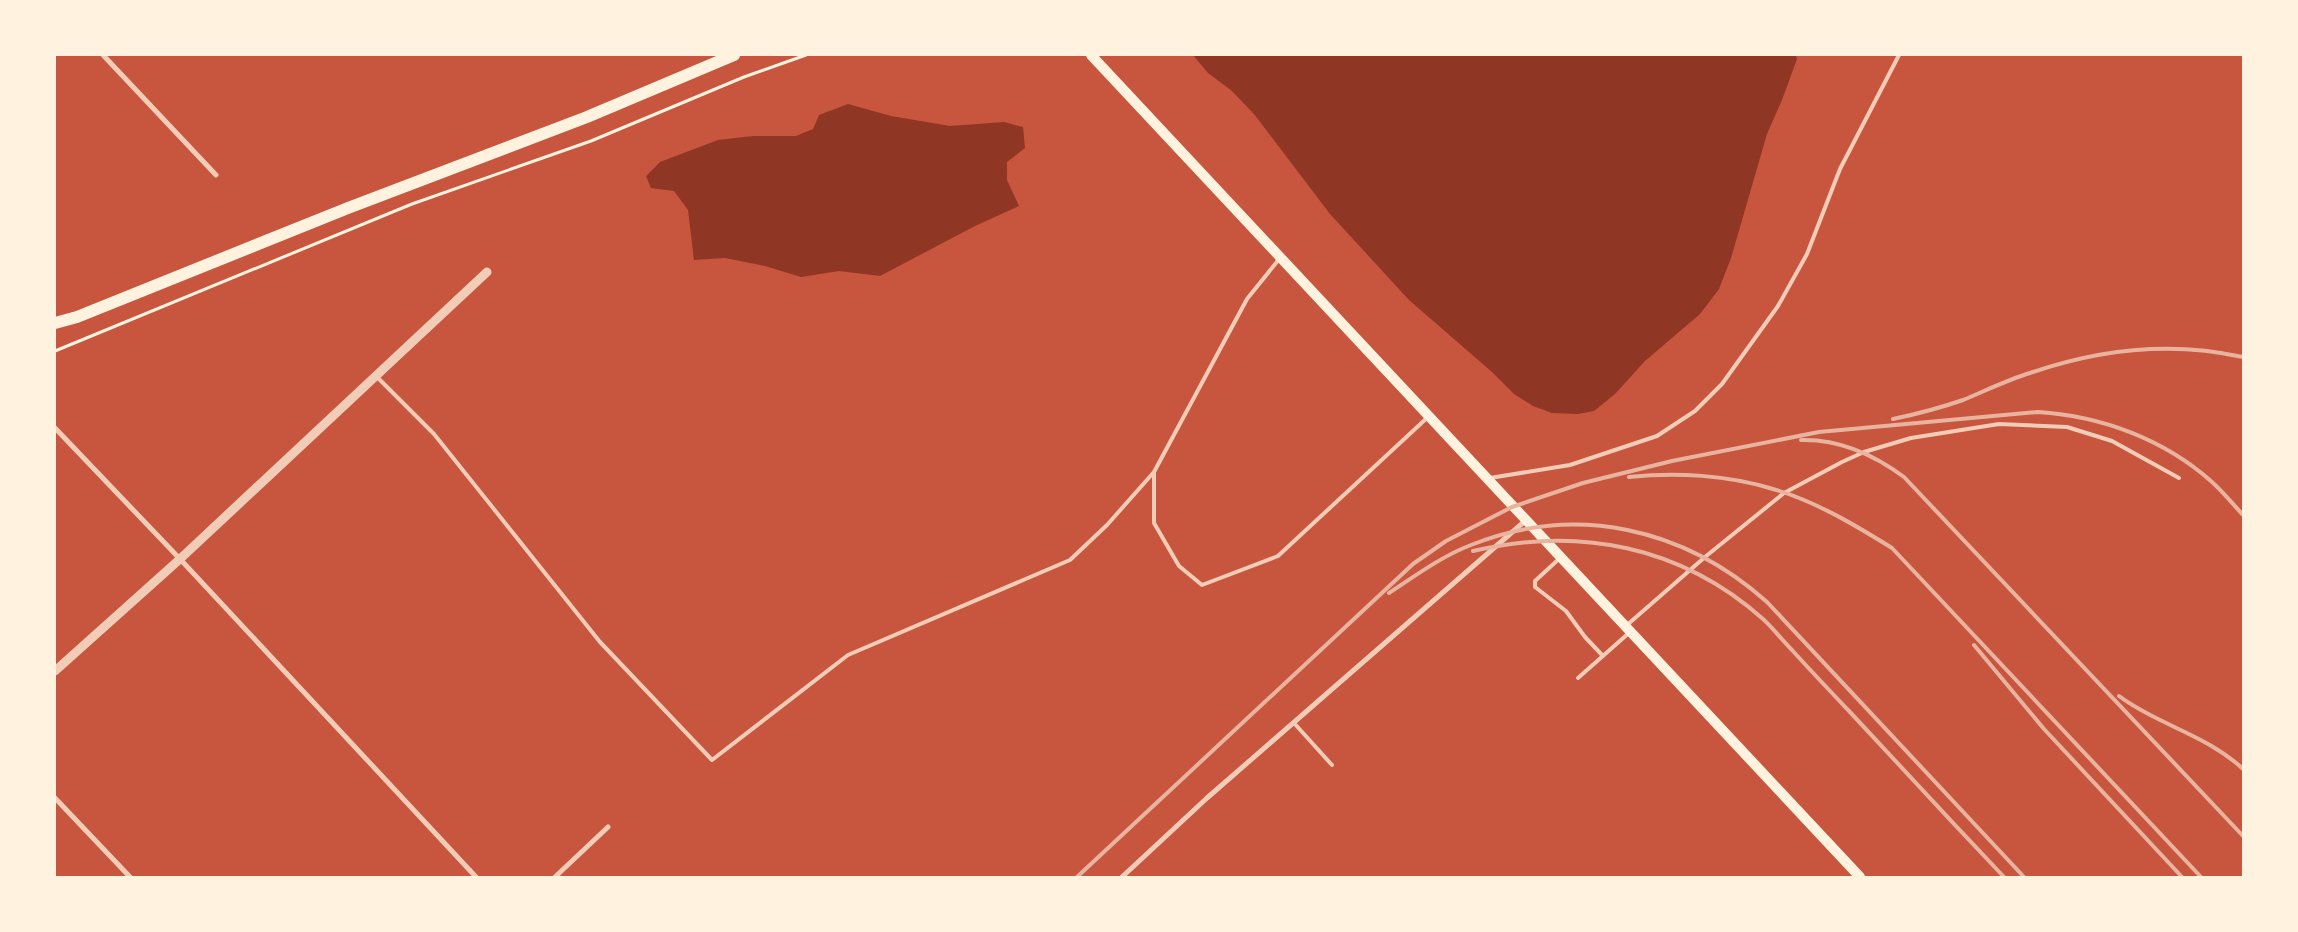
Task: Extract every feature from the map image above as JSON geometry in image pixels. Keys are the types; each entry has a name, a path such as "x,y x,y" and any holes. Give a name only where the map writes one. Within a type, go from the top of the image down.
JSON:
{"main road":[{"path":"55,323 77,317 348,208 587,117 734,55"},
{"path":"1092,55 1525,521 1860,877"},
{"path":"55,331 77,317"}],"street":[{"path":"103,55 216,176"},
{"path":"55,671 180,559 487,272"},
{"path":"55,428 180,559 476,877"},
{"path":"1122,877 1207,798 1525,521"},
{"path":"55,798 130,877"},
{"path":"555,877 608,827"}],"lane":[{"path":"1486,479 1570,465 1657,436 1695,411 1722,384 1778,306 1807,254 1840,169 1898,55"},
{"path":"376,376 434,434 600,642 712,760 848,655 1070,560 1107,525 1154,472 1247,299 1280,258"},
{"path":"1154,472 1154,523 1179,566 1202,585 1278,556 1428,417"},
{"path":"1578,678 1705,557 1784,493 1864,452 1911,438 1999,424 2067,427 2112,441 2179,478"},
{"path":"1560,558 1535,581 1536,587 1566,611 1585,637 1603,656"},
{"path":"1294,723 1332,765"}],"path":[{"path":"55,351 412,204 591,141 744,77 806,55"}],"shaded area":[{"path":"1193,55 1796,55 1797,59 1767,134 1731,258 1719,289 1700,314 1645,361 1615,394 1594,411 1578,414 1552,413 1533,406 1514,394 1492,372 1409,300 1330,214 1254,114 1232,91 1208,73"},
{"path":"848,104 891,116 950,126 1004,122 1023,127 1025,148 1007,162 1007,180 1019,206 975,226 880,276 839,271 801,277 765,266 725,258 694,260 688,210 674,191 651,188 646,176 660,162 718,140 753,136 796,136 813,129 819,115"}],"railway":[{"path":"1893,419 1954,403 2013,379 2056,365 2109,353 2135,350 2189,349 2243,357"},
{"path":"1077,877 1413,564 1446,541 1512,507 1583,483 1672,461 1819,432 2038,412 2062,414 2108,425 2131,432 2152,442 2173,453 2193,467 2216,486 2243,515"},
{"path":"1801,440 1829,442 1856,449 1880,461 1904,477 2243,836"},
{"path":"1629,477 1665,475 1702,476 1756,484 1789,494 1819,507 1849,522 1892,548 2201,877"},
{"path":"1389,593 1419,573 1460,550 1510,532 1550,526 1589,525 1627,530 1665,540 1700,556 1735,577 1767,602 2024,877"},
{"path":"1473,551 1513,544 1552,541 1590,542 1627,548 1663,559 1698,574 1731,594 1770,626 2004,877"},
{"path":"1974,645 2044,729 2182,877"},
{"path":"2119,696 2150,715 2214,747 2243,769"}]}
